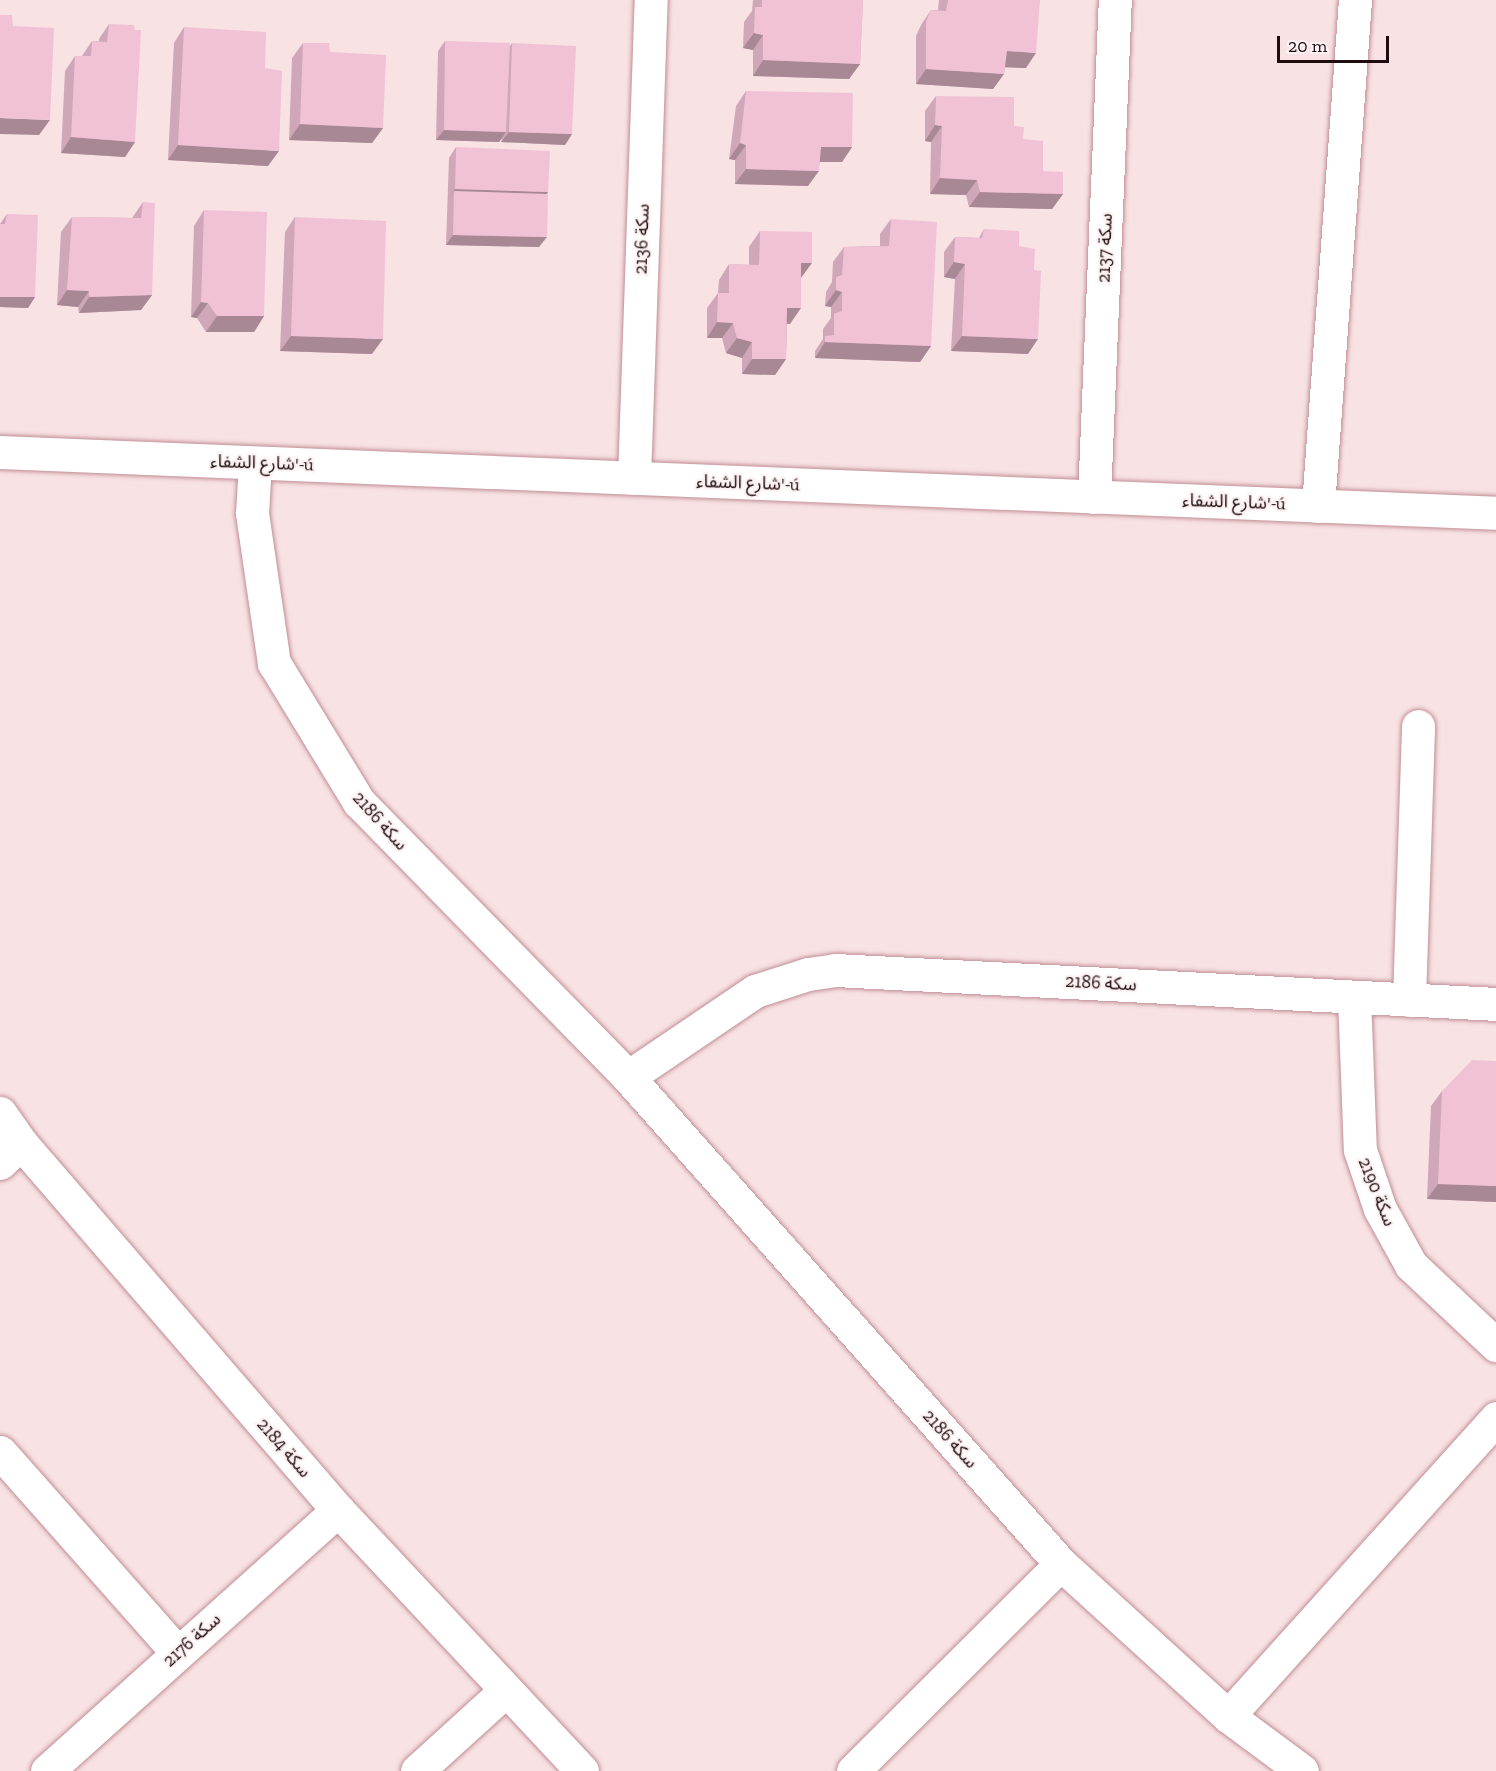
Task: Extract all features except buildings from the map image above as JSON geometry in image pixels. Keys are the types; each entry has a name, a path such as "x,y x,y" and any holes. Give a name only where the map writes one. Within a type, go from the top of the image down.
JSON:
{"street":[{"name":"سكة 2136","path":"634,478 651,0"},
{"name":"سكة 2137","path":"1094,497 1115,0"},
{"path":"1318,506 1355,0"},
{"name":"شارع الشفاء'-ú","path":"0,452 1496,513"},
{"name":"سكة 2186","path":"255,463 252,513 274,663 359,802 628,1077 1060,1564 1228,1716 1302,1771"},
{"path":"1409,1000 1418,726"},
{"name":"سكة 2186","path":"628,1077 755,991 808,974 835,970 1496,1004"},
{"name":"سكة 2190","path":"1353,997 1360,1150 1380,1209 1411,1265 1496,1345"},
{"name":"سكة 2184","path":"0,1113 11,1153 338,1510 582,1771"},
{"path":"1228,1716 1496,1418"},
{"path":"0,1452 178,1653"},
{"name":"سكة 2176","path":"47,1771 338,1510"},
{"path":"853,1771 1060,1564"},
{"path":"417,1771 506,1690"}]}
